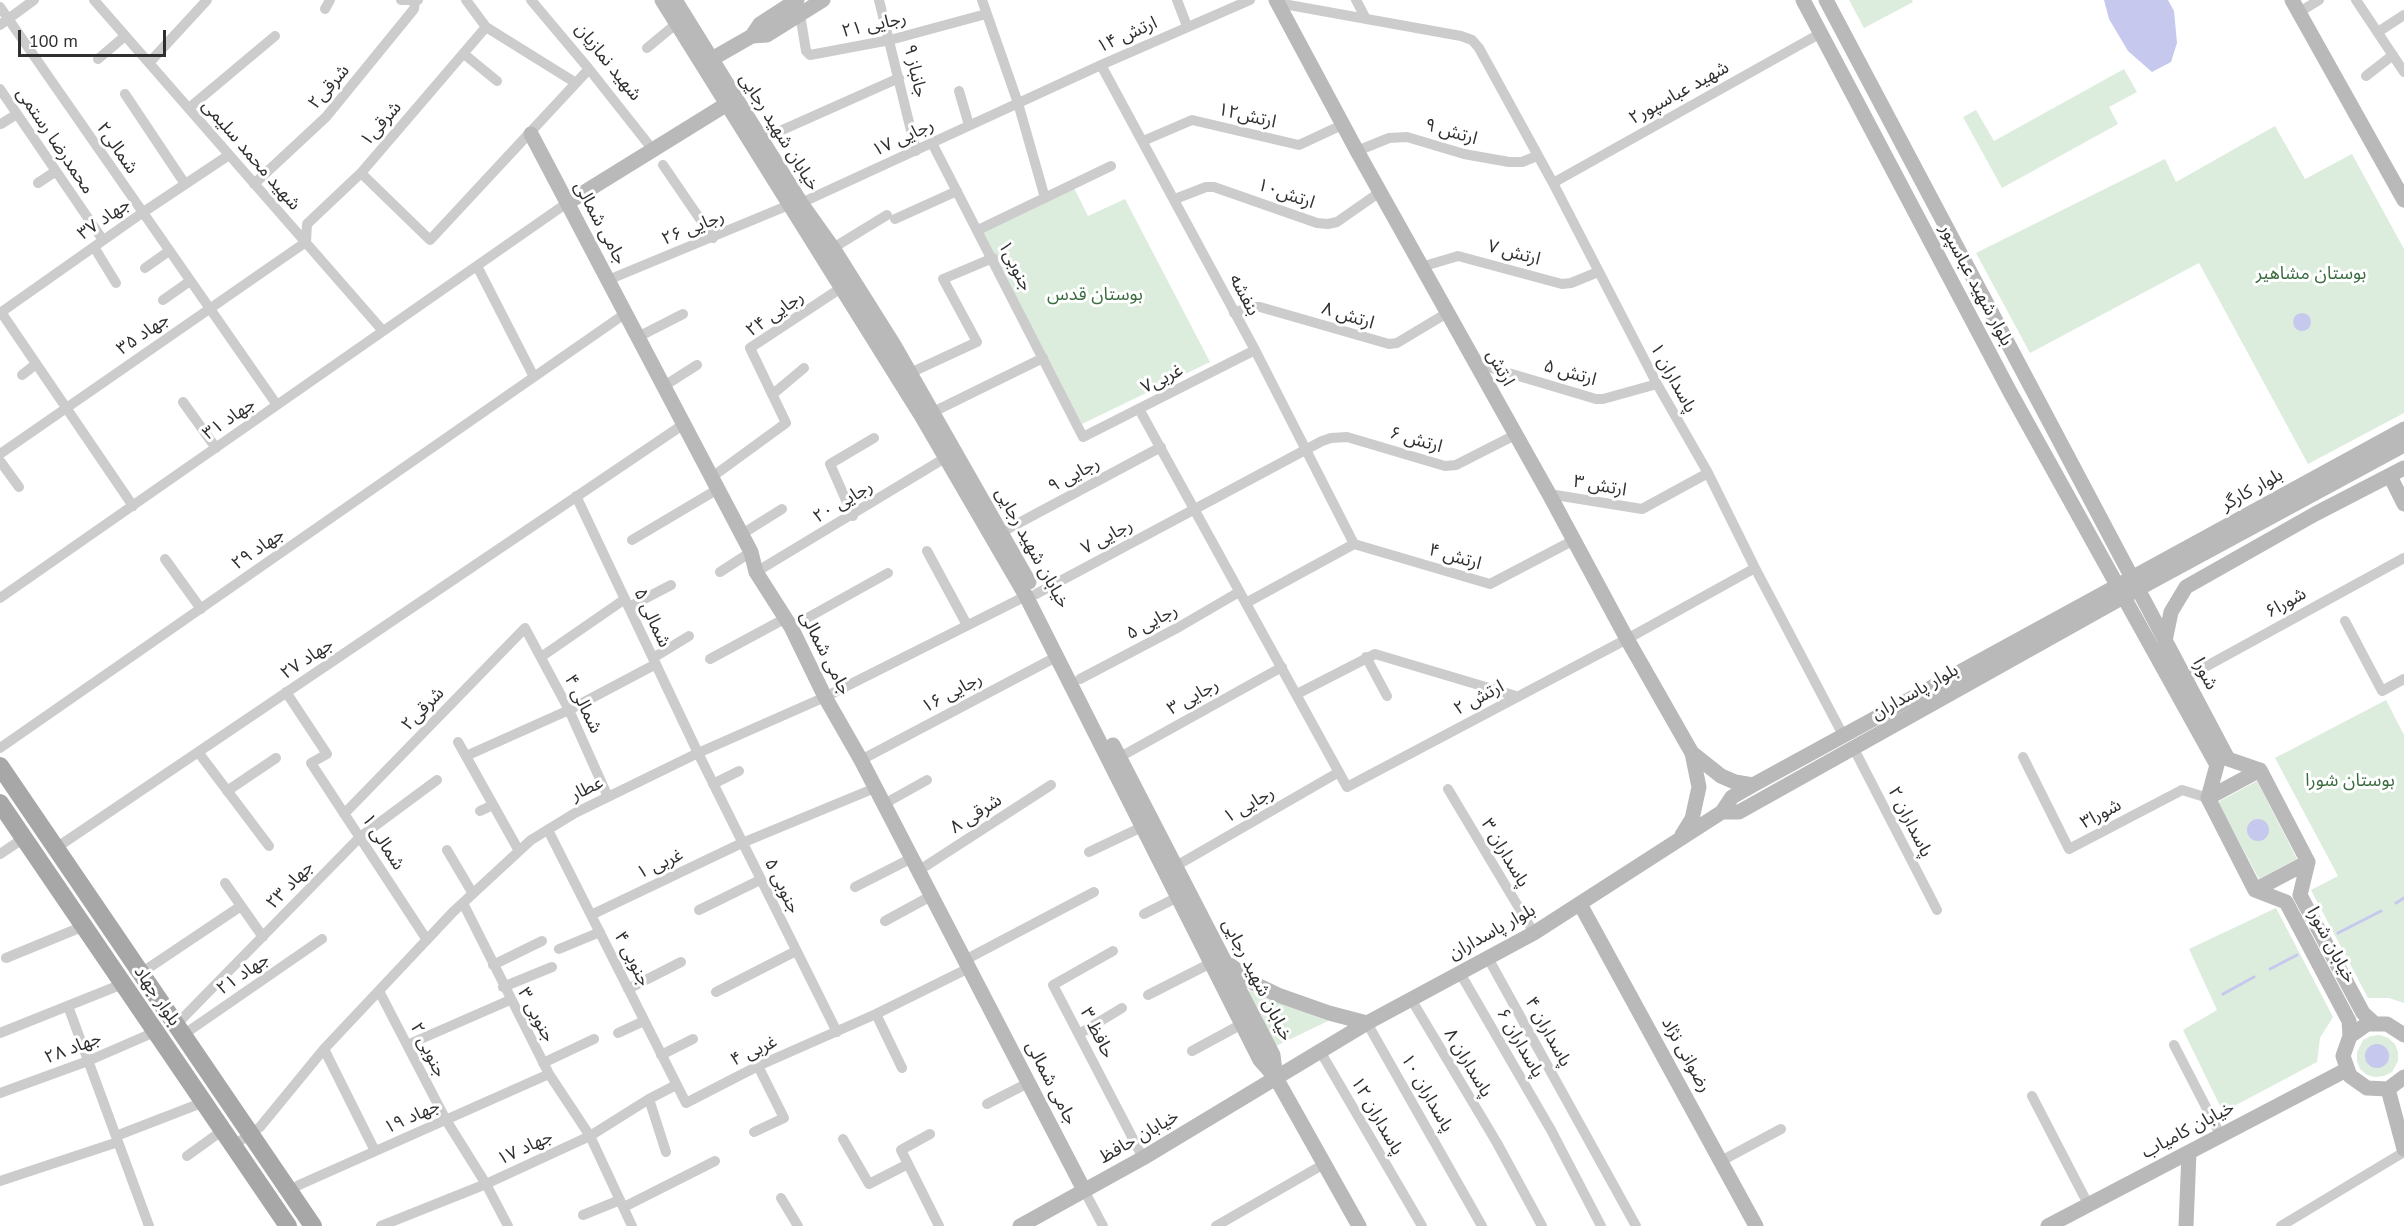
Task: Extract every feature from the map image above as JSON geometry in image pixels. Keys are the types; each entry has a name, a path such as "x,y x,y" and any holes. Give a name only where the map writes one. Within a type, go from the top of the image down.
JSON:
{"main road":[{"path":"673,0 706,62"},
{"path":"673,0 676,24 706,62"},
{"path":"706,62 752,36 760,24 799,7 823,0"},
{"name":"بلوار شهید عباسپور","path":"1803,0 2010,392 2128,587"},
{"name":"بلوار شهید عباسپور","path":"1826,0 2027,381 2128,587"},
{"path":"2292,0 2404,200"},
{"name":"ارتش","path":"1277,2 1342,125 1549,494 1626,639 1692,753"},
{"name":"خیابان شهید رجایی","path":"706,62 727,104 795,204 833,248 945,458 1031,595 1080,679 1142,827 1260,1060 1276,1078 1359,1226"},
{"name":"خیابان شهید رجایی","path":"706,62 762,139 841,288 910,372 1002,532 1058,656 1097,723 1120,757 1274,1055 1276,1078"},
{"path":"1845,78 1862,69"},
{"path":"567,203 727,104"},
{"name":"جامی شمالی","path":"531,134 742,534 751,552 756,572 788,622 825,697 861,760 1084,1190"},
{"path":"2010,392 2027,381"},
{"name":"بلوار کارگر","path":"2128,587 2404,429"},
{"name":"بلوار کارگر","path":"2128,587 2286,511 2404,445"},
{"path":"2165,641 2170,612 2186,587 2315,514 2404,468"},
{"path":"2390,476 2404,504"},
{"path":"2286,511 2315,514"},
{"name":"شورا","path":"2128,587 2165,641 2228,759 2260,770"},
{"name":"شورا","path":"2128,587 2217,765 2208,798"},
{"name":"بلوار پاسداران","path":"1276,1078 1367,1023 1534,933 1722,812 1732,797 1843,735 2128,587"},
{"name":"بلوار پاسداران","path":"1722,812 1739,812 1854,749 2128,587"},
{"path":"1692,753 1721,776 1753,785"},
{"path":"1680,838 1692,819 1699,787 1692,753"},
{"path":"2260,770 2308,862 2256,890 2208,798 2260,770"},
{"name":"بلوار جهاد","path":"3,778 56,848 313,1226"},
{"name":"بلوار جهاد","path":"0,803 125,983 234,1146 282,1224"},
{"name":"خیابان شورا","path":"2308,862 2300,895 2363,1013 2374,1023"},
{"name":"خیابان شورا","path":"2256,890 2286,902 2349,1021 2350,1036"},
{"name":"رضوانی نژاد","path":"1580,904 1756,1226"},
{"path":"1227,963 1255,984 1278,995 1329,1013 1367,1023"},
{"path":"2404,1035 2393,1026 2374,1023 2360,1027 2350,1036 2344,1049 2346,1070 2360,1086 2374,1090 2388,1089 2404,1077"},
{"name":"خیابان کامیاب","path":"2048,1226 2346,1070"},
{"name":"خیابان حافظ","path":"1020,1226 1143,1158 1276,1078"},
{"path":"2388,1089 2404,1150"},
{"path":"2186,1226 2189,1152"}],"street":[{"path":"4,22 34,0"},
{"path":"149,63 207,0"},
{"path":"401,0 417,1"},
{"path":"466,0 486,27 576,83"},
{"name":"شهید نمازیان","path":"531,0 653,150"},
{"name":"جانباز ۹","path":"879,0 916,151"},
{"path":"982,0 1018,103 1045,198"},
{"path":"1177,0 1188,26"},
{"name":"ارتش ۱۴","path":"1018,103 1250,0"},
{"path":"1356,0 1365,17"},
{"path":"2307,8 2319,0"},
{"path":"2356,0 2404,72"},
{"name":"شرقی۲","path":"254,184 326,117 414,9 417,1"},
{"name":"شهید محمد سلیمی","path":"99,2 125,36 383,331"},
{"path":"1277,2 1365,17"},
{"name":"شمالی۲","path":"0,7 4,22 277,405"},
{"name":"رجایی ۲۱","path":"799,7 808,54 890,40 986,14"},
{"path":"2378,32 2404,15"},
{"name":"پاسداران ۱","path":"1365,17 1472,40 1479,48 1553,183 1657,384 1708,473 1843,735"},
{"path":"647,48 676,24"},
{"name":"شرقی۱","path":"306,242 307,224 361,173 486,27"},
{"name":"شهید عباسپور۲","path":"1553,183 1821,33"},
{"path":"98,59 125,36"},
{"path":"189,108 275,36"},
{"path":"464,54 497,81"},
{"path":"2366,76 2393,55"},
{"name":"بنفشه","path":"1101,65 1255,350 1354,544"},
{"path":"361,173 430,240 589,69"},
{"path":"762,139 899,78"},
{"name":"محمدرضا رستمی","path":"0,89 56,171 99,243 116,283"},
{"path":"959,91 969,125"},
{"path":"125,94 185,184"},
{"name":"رجایی ۱۷","path":"795,204 1018,103"},
{"path":"1,124 17,114"},
{"name":"ارتش۱۲","path":"1143,141 1192,120 1299,145 1342,125"},
{"name":"ارتش ۹","path":"1357,151 1389,138 1407,137 1464,154 1500,161 1522,162 1537,156"},
{"name":"جنوبی۱","path":"932,143 1083,437"},
{"name":"جهاد ۳۷","path":"0,313 229,155"},
{"path":"663,165 713,238"},
{"path":"978,230 1111,166"},
{"path":"38,183 56,171"},
{"name":"ارتش۱۰","path":"1175,199 1206,187 1214,187 1317,223 1328,224 1337,222 1380,192"},
{"path":"833,248 891,217 957,190"},
{"name":"جهاد ۳۱","path":"0,598 567,203"},
{"name":"رجایی ۲۶","path":"608,280 795,204"},
{"name":"جهاد ۳۵","path":"0,454 306,242"},
{"path":"145,268 169,251"},
{"name":"ارتش ۷","path":"1421,267 1458,256 1562,284 1572,283 1598,272"},
{"path":"910,372 977,342 943,279 993,258"},
{"path":"477,266 534,377"},
{"path":"163,300 190,281"},
{"name":"رجایی ۲۴","path":"715,483 786,423 750,348 841,288"},
{"name":"ارتش ۸","path":"1234,312 1260,307 1389,344 1397,343 1447,313"},
{"path":"0,313 133,506"},
{"name":"جهاد ۲۹","path":"0,748 626,313"},
{"path":"638,337 682,314"},
{"name":"غربی۷","path":"1083,437 1255,350"},
{"path":"933,412 1043,358"},
{"name":"ارتش ۵","path":"1474,363 1596,399 1657,384"},
{"path":"22,375 36,364"},
{"path":"664,386 697,365"},
{"path":"773,394 804,368"},
{"path":"183,402 216,448"},
{"path":"1139,409 1339,772"},
{"name":"جهاد ۲۷","path":"56,848 684,424"},
{"name":"ارتش ۶","path":"1194,509 1331,438 1347,437 1445,466 1456,465 1515,435"},
{"path":"853,516 830,464 874,438"},
{"name":"رجایی ۹","path":"1002,532 1161,447"},
{"name":"رجایی ۲۰","path":"756,572 853,516 945,458"},
{"path":"0,461 19,487"},
{"name":"ارتش ۳","path":"1549,494 1642,509 1708,473"},
{"path":"632,540 715,483"},
{"name":"شمالی ۵","path":"576,496 698,753"},
{"path":"742,534 782,509"},
{"name":"رجایی ۷","path":"1031,595 1194,509"},
{"name":"ارتش ۴","path":"1354,544 1490,584 1574,540"},
{"path":"1246,603 1354,544"},
{"path":"927,550 967,625"},
{"path":"720,572 751,552"},
{"name":"شورا۶","path":"2185,678 2404,558"},
{"path":"165,559 201,609"},
{"name":"ارتش ۲","path":"1339,772 1347,787 1755,568"},
{"path":"710,659 888,573"},
{"path":"541,657 627,603 671,585"},
{"name":"رجایی ۵","path":"1080,679 1179,627 1239,592"},
{"name":"عطار","path":"234,1146 260,1127 324,1049 463,903 519,851 548,830 575,813 698,753 825,697 1031,595"},
{"path":"2344,621 2382,690 2404,679"},
{"name":"شرقی۲","path":"344,814 525,628"},
{"name":"شمالی ۴","path":"525,628 569,710 608,797"},
{"path":"466,756 569,710 654,661 689,636"},
{"name":"رجایی ۱۶","path":"861,760 1058,656"},
{"path":"1297,694 1370,656 1516,696"},
{"path":"1370,656 1387,696"},
{"name":"رجایی ۳","path":"1120,757 1282,667"},
{"name":"شمالی ۱","path":"286,692 327,754 311,762 427,940"},
{"path":"458,742 519,851"},
{"name":"پاسداران ۲","path":"1854,749 1937,910"},
{"path":"198,752 269,846"},
{"name":"جنوبی ۵","path":"698,753 837,1032"},
{"name":"شورا۳","path":"2023,757 2069,849 2182,790 2208,798"},
{"path":"227,791 276,758"},
{"path":"713,784 739,771"},
{"name":"رجایی ۱","path":"1176,866 1339,772"},
{"name":"جهاد ۲۳","path":"180,1030 262,937 360,837 437,780"},
{"path":"884,804 927,780"},
{"name":"شرقی ۸","path":"855,887 915,865 1051,785"},
{"name":"غربی ۱","path":"591,915 742,843 875,788"},
{"name":"پاسداران ۳","path":"1448,789 1534,933"},
{"path":"480,811 493,805"},
{"path":"1089,852 1142,827"},
{"name":"جنوبی ۴","path":"548,830 686,1103"},
{"path":"0,854 24,838"},
{"path":"447,850 473,894"},
{"path":"699,910 760,880"},
{"path":"225,883 262,937"},
{"name":"غربی ۴","path":"686,1103 758,1066 876,1014 1094,891"},
{"path":"885,921 931,896"},
{"path":"1144,914 1178,897"},
{"name":"جنوبی ۳","path":"463,903 543,1063 590,1136 632,1226"},
{"path":"141,973 241,906"},
{"path":"6,958 84,926"},
{"path":"560,950 600,932"},
{"name":"جهاد ۲۱","path":"180,1030 322,939"},
{"path":"493,965 542,941"},
{"path":"716,992 796,951"},
{"name":"حافظ ۳","path":"1113,951 1053,985 1143,1158"},
{"name":"پاسداران ۴","path":"1488,958 1636,1226"},
{"path":"628,989 681,962"},
{"path":"1148,995 1211,963"},
{"path":"503,987 552,967"},
{"name":"پاسداران ۶","path":"1460,973 1551,1130 1601,1226"},
{"path":"0,1033 125,983"},
{"name":"جنوبی ۲","path":"380,991 446,1120 486,1184 508,1226"},
{"name":"پاسداران ۸","path":"1411,999 1497,1143 1542,1226"},
{"path":"407,1046 510,1000"},
{"path":"68,1006 148,1226"},
{"path":"1079,1034 1122,1008"},
{"path":"876,1014 902,1068"},
{"path":"618,1034 645,1021"},
{"name":"پاسداران ۱۰","path":"1367,1023 1482,1226"},
{"path":"1192,1051 1242,1024"},
{"name":"جهاد ۲۸","path":"0,1093 88,1061 157,1031"},
{"path":"543,1063 594,1039"},
{"path":"661,1055 693,1039"},
{"path":"2174,1045 2220,1134"},
{"path":"324,1049 375,1151"},
{"name":"پاسداران ۱۲","path":"1320,1051 1422,1226"},
{"path":"754,1132 784,1118 758,1066"},
{"name":"جهاد ۱۹","path":"290,1191 549,1074"},
{"path":"987,1104 1028,1083"},
{"name":"جهاد ۱۷","path":"381,1226 486,1184 590,1136 676,1085"},
{"path":"2032,1096 2088,1204"},
{"path":"649,1099 666,1152"},
{"path":"0,1181 117,1139 204,1102"},
{"path":"1721,1161 1781,1128"},
{"path":"187,1156 223,1130"},
{"path":"930,1134 901,1150 939,1226"},
{"path":"843,1139 869,1184 908,1164"},
{"path":"2281,1226 2404,1150"},
{"path":"582,1215 622,1203 716,1161"},
{"path":"1216,1226 1324,1164"},
{"path":"1084,1190 1102,1226"},
{"path":"781,1198 798,1226"}],"green space":[{"path":"1849,0 1912,0 1913,2 1864,28"},
{"path":"2124,69 2137,92 2109,107 2118,124 2002,188 1963,117 1976,110 1994,141"},
{"name":"بوستان مشاهیر","path":"2275,126 2305,179 2352,154 2404,249 2404,413 2308,464 2199,263 2030,353 1976,253 2165,159 2176,182"},
{"name":"بوستان قدس","path":"1074,188 1088,216 1125,199 1210,362 1082,424 980,228"},
{"name":"بوستان شورا","path":"2386,700 2404,735 2404,1003 2389,998 2368,998 2311,890 2338,876 2275,758"},
{"path":"2257,781 2297,859 2259,879 2218,802"},
{"path":"2276,908 2333,1017 2320,1038 2317,1062 2223,1112 2183,1030 2217,1010 2189,949"},
{"path":"1245,989 1328,1021 1276,1046"},
{"path":"2380,1035 2395,1044 2398,1061 2392,1072 2375,1077 2367,1075 2360,1069 2357,1052 2363,1040"}],"water":[{"path":"2104,0 2168,0 2174,11 2177,43 2171,62 2152,72 2128,51 2109,19"},
{"path":"2302,313 2310,318 2311,322 2306,330 2302,331 2294,326 2293,322 2298,314"},
{"path":"2258,819 2266,822 2269,830 2266,838 2258,841 2250,838 2247,830 2250,822"},
{"path":"2377,1044 2386,1047 2389,1056 2386,1065 2377,1068 2368,1065 2365,1056 2368,1047"}],"waterway":[{"path":"2396,903 2404,898"},
{"path":"2338,933 2381,911"},
{"path":"2270,969 2297,955"},
{"path":"2223,994 2254,977"}]}
